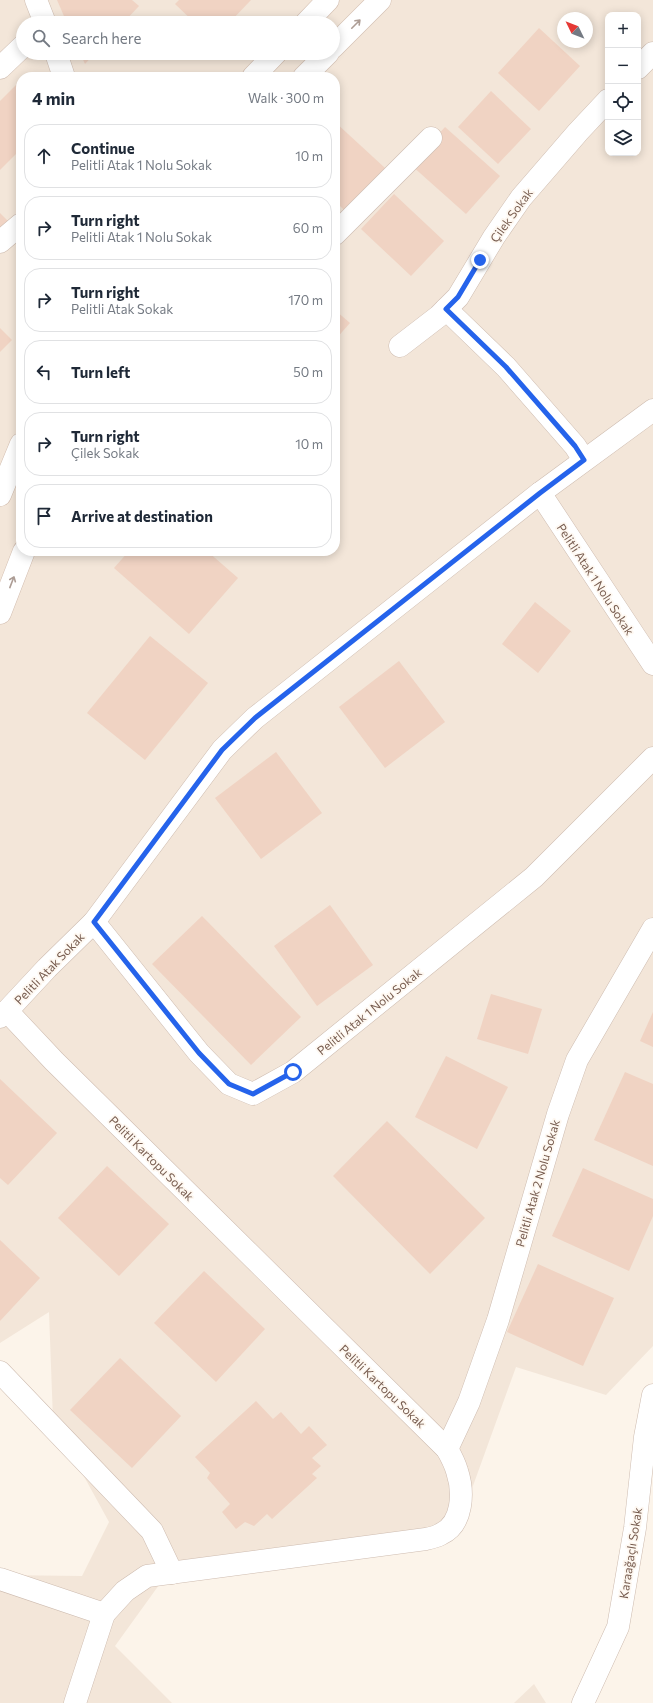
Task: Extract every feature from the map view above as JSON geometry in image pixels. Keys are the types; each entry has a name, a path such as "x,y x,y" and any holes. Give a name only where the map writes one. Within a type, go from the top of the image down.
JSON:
{"street":[{"path":"36,0 42,16"},
{"path":"313,16 328,0"},
{"path":"340,40 380,0"},
{"path":"641,65 653,52"},
{"path":"0,68 16,53"},
{"path":"58,60 62,72"},
{"path":"258,72 269,60"},
{"path":"309,72 321,60"},
{"name":"Çilek Sokak","path":"400,346 446,309 458,297 494,237 521,198 605,103"},
{"path":"340,229 431,138"},
{"path":"0,242 16,228"},
{"path":"446,309 506,367 575,446 584,460"},
{"name":"Pelitli Atak Sokak","path":"4,1014 47,968 94,922 222,750 255,718 540,493 653,410"},
{"path":"0,495 16,456"},
{"name":"Pelitli Atak 1 Nolu Sokak","path":"540,493 653,664"},
{"path":"0,613 22,556"},
{"name":"Pelitli Atak 1 Nolu Sokak","path":"94,922 199,1053 229,1084 253,1094 293,1072 534,877 653,758"},
{"name":"Pelitli Atak 2 Nolu Sokak","path":"447,1449 469,1402 498,1320 558,1114 577,1060 653,929"},
{"name":"Pelitli Kartopu Sokak","path":"4,1014 447,1449 458,1472 460,1499 458,1516 450,1528 441,1534 426,1539 147,1576 125,1591 104,1614"},
{"path":"0,1372 152,1531 172,1573"},
{"name":"Karaağaçlı Sokak","path":"583,1703 618,1627 635,1528 645,1437 653,1395"},
{"path":"0,1579 104,1614 75,1703"}],"shaded area":[{"path":"0,0 653,0 653,1346 606,1395 516,1367 457,1530 159,1585 115,1646 172,1703 0,1703 0,1575 82,1576 109,1522 53,1420 49,1312 0,1343"},
{"path":"534,1684 546,1703 514,1703"}],"building":[{"path":"57,0 132,0 139,6 130,16 64,16"},
{"path":"179,0 251,0 236,16 188,16 175,4"},
{"path":"539,28 557,45 557,48 561,48 580,66 539,111 498,73"},
{"path":"83,60 89,60 85,64"},
{"path":"16,85 16,154 0,170 0,101"},
{"path":"491,91 531,129 498,164 458,127"},
{"path":"340,127 385,168 345,211 340,206"},
{"path":"445,127 500,176 466,214 411,165"},
{"path":"394,194 444,241 411,276 361,229"},
{"path":"0,213 9,222 0,231"},
{"path":"340,314 350,323 340,334"},
{"path":"0,328 12,340 0,352"},
{"path":"125,556 213,556 238,578 189,634 114,568"},
{"path":"535,602 571,631 538,673 502,644"},
{"path":"150,636 208,683 145,760 87,713"},
{"path":"399,661 445,722 385,768 339,707"},
{"path":"276,752 322,813 261,859 215,798"},
{"path":"330,905 373,965 317,1006 274,946"},
{"path":"202,916 301,1017 251,1065 152,964"},
{"path":"491,994 542,1009 528,1054 477,1039"},
{"path":"653,1012 653,1047 640,1041"},
{"path":"446,1056 508,1087 477,1149 415,1117"},
{"path":"625,1072 653,1084 653,1166 594,1140"},
{"path":"0,1079 57,1133 8,1185 0,1178"},
{"path":"387,1121 485,1218 430,1274 333,1176"},
{"path":"107,1166 169,1224 119,1276 58,1218"},
{"path":"583,1168 653,1199 653,1216 629,1271 552,1236"},
{"path":"0,1240 40,1278 0,1321"},
{"path":"538,1264 614,1298 583,1366 507,1332"},
{"path":"204,1271 265,1329 216,1382 154,1323"},
{"path":"120,1358 181,1416 132,1468 70,1410"},
{"path":"256,1401 273,1419 281,1412 301,1434 309,1426 327,1445 312,1458 321,1466 312,1474 317,1478 272,1519 267,1514 254,1526 245,1522 236,1529 222,1512 230,1504 207,1478 210,1473 195,1457"}],"route":[{"path":"293,1072 253,1094 229,1084 199,1053 94,922 222,750 255,718 584,460 575,446 506,367 446,309 458,297 480,260"}]}
